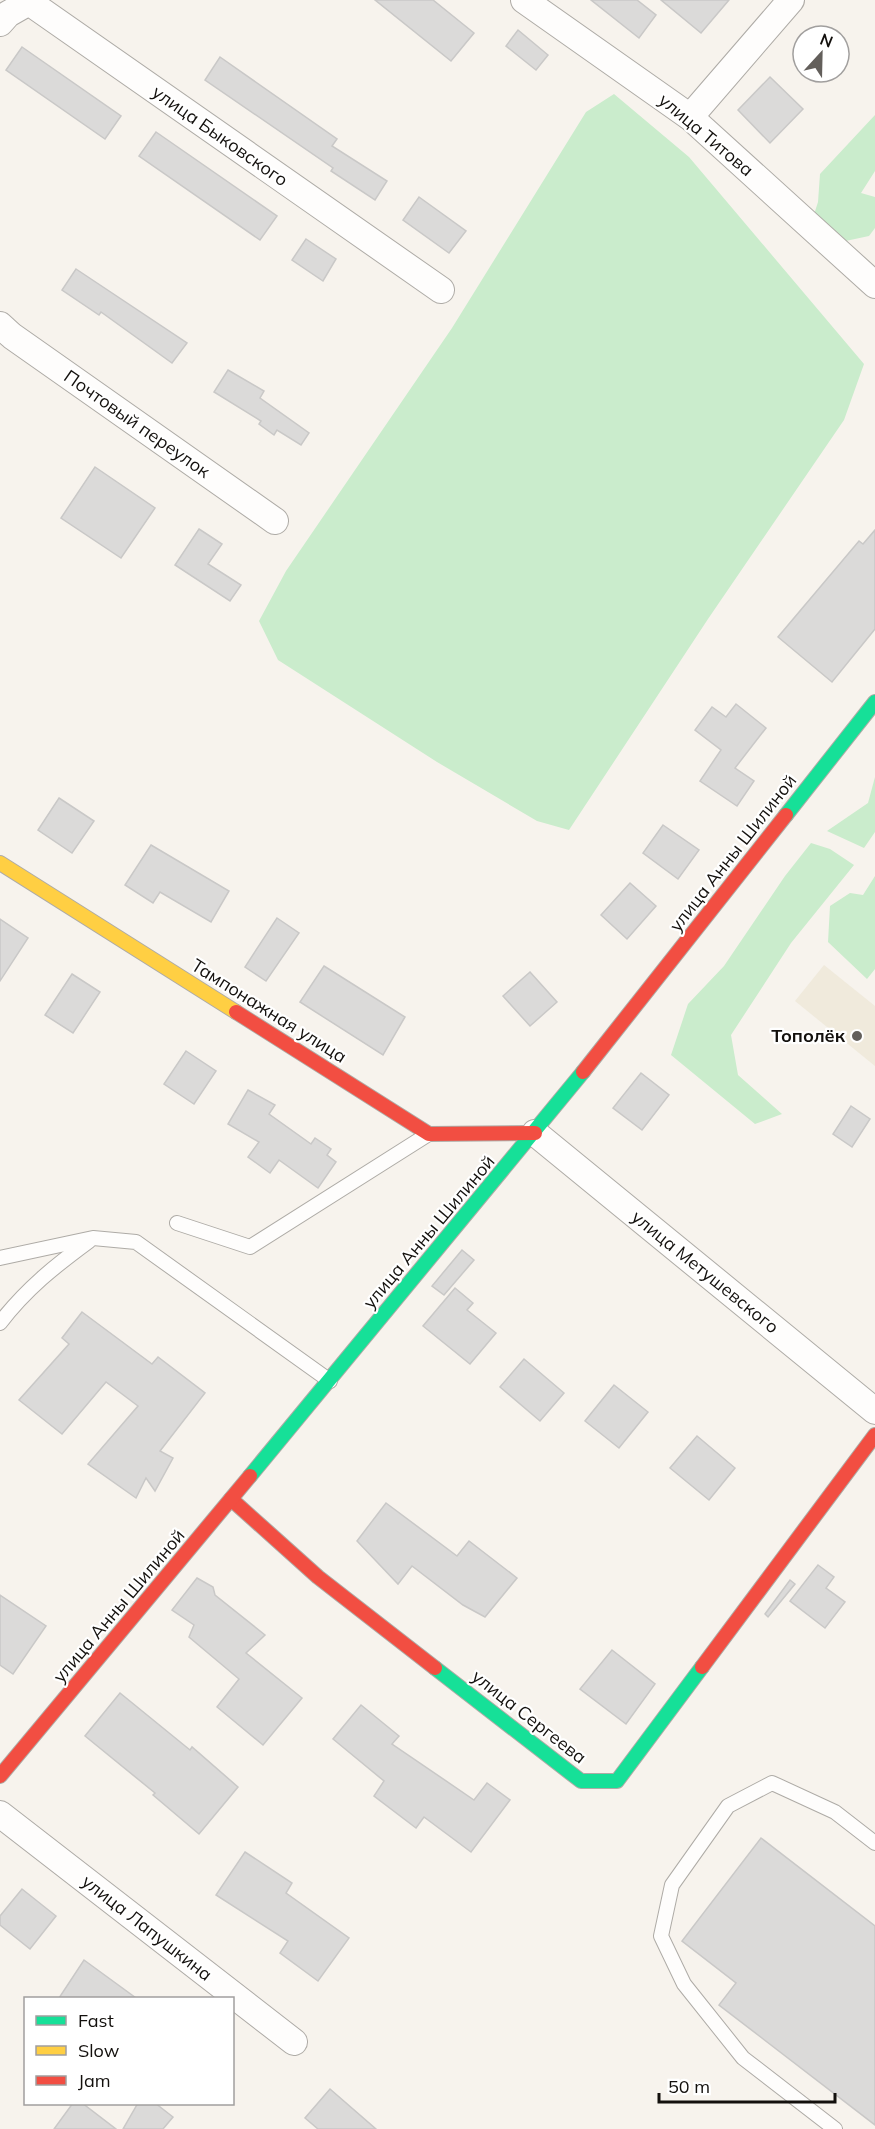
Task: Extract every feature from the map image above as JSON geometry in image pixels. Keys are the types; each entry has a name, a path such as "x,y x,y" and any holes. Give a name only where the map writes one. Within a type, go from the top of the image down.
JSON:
{"street":[{"name":"улица Титова","path":"525,0 690,117 875,285"},
{"path":"690,117 791,0"},
{"name":"улица Быковского","path":"0,23 8,14 28,2 441,290"},
{"name":"Почтовый переулок","path":"0,326 275,521"},
{"name":"улица Анны Шилиной","path":"0,1776 535,1133 875,702"},
{"name":"Тампонажная улица","path":"0,863 429,1134"},
{"path":"429,1134 535,1133"},
{"name":"улица Метушевского","path":"535,1133 875,1411"},
{"name":"улица Сергеева","path":"231,1499 318,1577 581,1781 617,1781 875,1435"},
{"name":"улица Лапушкина","path":"0,1814 294,2042"}],"lane":[{"path":"177,1223 250,1247 429,1134"},
{"path":"0,1258 93,1238 136,1242 330,1381"},
{"path":"0,1323 19,1298 49,1270 93,1238"},
{"path":"835,2129 743,2058 684,1984 661,1936 672,1885 728,1806 772,1783 835,1812 875,1843"}],"shaded area":[{"name":"Тополёк","path":"824,965 875,1006 875,1066 795,1001"}],"green space":[{"path":"614,94 689,157 864,364 844,420 708,619 569,830 537,821 437,762 278,660 259,621 286,571 452,328 586,112"},
{"path":"875,115 875,171 861,193 875,197 875,228 869,236 822,246 809,230 818,202 820,174"},
{"path":"875,777 875,832 864,848 827,831 868,803"},
{"path":"811,843 830,849 854,865 791,943 731,1035 738,1075 782,1114 755,1124 671,1055 688,1004 724,966 785,876"},
{"path":"875,876 875,969 867,979 828,942 830,906 850,893 863,895"}],"building":[{"path":"375,0 433,0 474,33 451,61"},
{"path":"591,0 637,0 656,15 639,38"},
{"path":"661,0 729,0 701,33"},
{"path":"518,30 548,55 536,70 506,46"},
{"path":"22,47 121,116 105,139 6,70"},
{"path":"220,57 337,139 332,146 387,181 375,200 331,171 333,168 205,80"},
{"path":"770,77 803,109 770,143 738,110"},
{"path":"156,132 277,216 260,240 139,156"},
{"path":"419,197 466,231 449,253 403,220"},
{"path":"306,239 336,259 323,281 292,260"},
{"path":"76,269 187,343 172,363 101,312 99,315 62,290"},
{"path":"228,370 264,391 260,398 309,433 301,445 277,430 274,435 259,424 261,421 214,392"},
{"path":"95,467 155,508 121,558 61,518"},
{"path":"199,529 222,544 208,564 241,585 230,601 175,565"},
{"path":"875,530 875,629 832,682 778,637 859,541 863,544"},
{"path":"736,704 766,728 735,768 754,781 737,806 700,781 721,750 695,730 712,707 726,717"},
{"path":"59,798 94,821 72,853 38,830"},
{"path":"663,825 699,850 678,879 643,853"},
{"path":"151,845 229,891 211,922 160,892 153,903 125,885"},
{"path":"630,883 656,906 627,939 601,915"},
{"path":"277,918 299,933 266,981 245,967"},
{"path":"0,919 28,938 0,981"},
{"path":"324,966 405,1017 383,1055 300,1002"},
{"path":"530,972 557,1002 530,1026 503,996"},
{"path":"72,974 100,992 73,1033 45,1015"},
{"path":"186,1051 216,1071 194,1104 164,1084"},
{"path":"641,1073 669,1095 642,1130 613,1108"},
{"path":"248,1090 275,1105 269,1114 311,1144 315,1138 331,1149 327,1155 336,1162 318,1188 279,1160 270,1173 248,1157 259,1142 228,1124"},
{"path":"851,1106 870,1119 852,1147 833,1134"},
{"path":"462,1250 474,1260 444,1295 432,1286"},
{"path":"455,1288 473,1303 467,1310 496,1333 470,1364 423,1326"},
{"path":"82,1312 152,1364 158,1357 205,1393 160,1451 173,1458 155,1491 146,1478 136,1498 88,1464 138,1406 106,1382 62,1434 19,1400 69,1344 62,1338"},
{"path":"524,1359 564,1393 540,1421 500,1387"},
{"path":"614,1385 648,1412 619,1448 585,1421"},
{"path":"697,1436 735,1468 709,1500 670,1468"},
{"path":"386,1503 457,1556 469,1541 517,1578 485,1617 463,1605 412,1566 398,1584 357,1541"},
{"path":"818,1565 834,1577 826,1588 845,1602 825,1628 790,1601"},
{"path":"197,1578 213,1587 215,1595 265,1635 246,1653 302,1698 263,1745 217,1707 239,1679 189,1637 194,1625 172,1610"},
{"path":"790,1580 795,1584 768,1617 765,1614"},
{"path":"0,1595 46,1626 13,1674 0,1665"},
{"path":"612,1650 655,1684 626,1724 580,1689"},
{"path":"120,1693 190,1750 192,1747 238,1787 199,1834 153,1795 155,1793 85,1736"},
{"path":"361,1705 399,1736 392,1744 474,1800 487,1783 510,1800 471,1852 424,1817 416,1828 374,1796 384,1781 333,1739"},
{"path":"761,1838 875,1926 875,2125 719,2005 736,1983 682,1941"},
{"path":"245,1852 292,1883 286,1893 349,1938 318,1981 280,1953 288,1941 216,1895"},
{"path":"22,1889 56,1916 30,1949 0,1925 0,1916"},
{"path":"84,1960 135,1997 60,1997"},
{"path":"330,2089 376,2129 318,2129 305,2118"},
{"path":"72,2105 85,2105 116,2129 54,2129"},
{"path":"137,2105 158,2105 173,2117 163,2129 123,2129"}],"traffic: fast":[{"path":"786,815 875,702"},
{"path":"250,1476 583,1072"},
{"path":"435,1668 581,1781 617,1781 702,1667"}],"traffic: slow":[{"path":"0,863 236,1012"}],"traffic: jam":[{"path":"583,1072 786,815"},
{"path":"236,1012 429,1134 535,1133"},
{"path":"702,1667 875,1435"},
{"path":"0,1776 250,1476"},
{"path":"231,1499 318,1577 435,1668"}],"place":[{"name":"Тополёк","path":"857,1036"}]}
